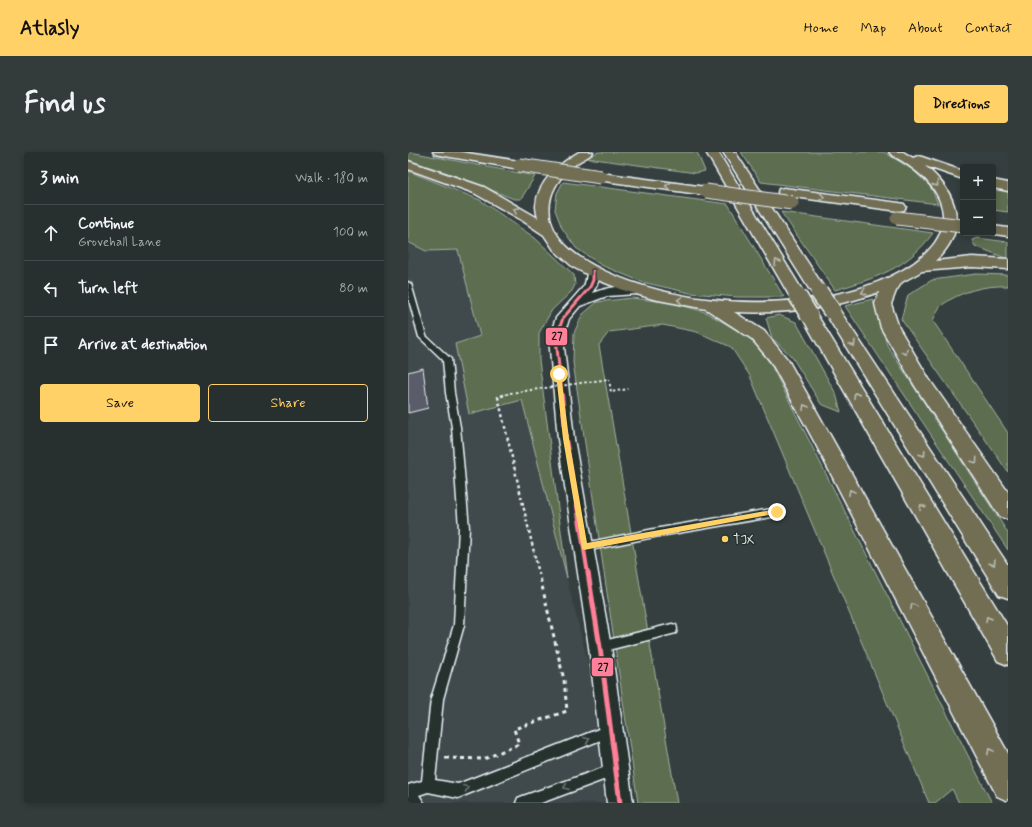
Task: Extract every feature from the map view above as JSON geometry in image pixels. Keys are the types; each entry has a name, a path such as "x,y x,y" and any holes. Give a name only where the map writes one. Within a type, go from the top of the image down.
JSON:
{"highway":[{"path":"439,152 524,161 704,186 784,192 898,212 960,225"},
{"path":"493,152 524,161"},
{"path":"587,152 571,162 559,173 546,192 544,199 543,215 549,232 557,244 569,256 607,279 638,290 671,299 706,304 769,306 817,302 860,293 896,280 918,267 934,254 948,231 950,209 946,198 932,178 895,152"},
{"path":"712,152 1008,652"},
{"path":"729,152 1008,587"},
{"path":"895,152 960,174"},
{"path":"408,165 479,190 525,216 549,232"},
{"path":"996,185 1008,187"},
{"path":"704,186 792,203 960,216"},
{"path":"918,267 947,263 972,262 1008,264"},
{"path":"896,280 888,290 883,304 890,328 922,382 1008,510"},
{"path":"706,304 726,314 758,335 779,360 1008,785"}],"street":[{"path":"593,271 593,280 590,287 563,318 556,338 566,439 600,647 620,803"},
{"path":"575,305 599,294 612,291 638,290"}],"lane":[{"path":"408,284 423,337 447,359 450,393 456,427 464,528 458,625 437,699 428,785"},
{"path":"584,547 654,533 777,512"},
{"path":"600,647 672,629"},
{"path":"417,803 408,792 428,785 458,791 611,730"},
{"path":"523,803 616,769"}],"path":[{"path":"430,758 484,759 519,744 514,729 567,711 564,680 498,397 510,393 609,379 611,392 628,389"}],"shaded area":[{"path":"408,207 469,238 513,366 596,694 607,803 408,803"}],"green space":[{"path":"408,152 535,176 521,199 514,199 451,174 408,160"},
{"path":"598,152 697,152 705,171 696,173 587,158"},
{"path":"741,152 884,152 913,170 931,187 938,204 761,182"},
{"path":"408,171 480,200 535,238 574,275 575,285 572,291 552,310 539,333 539,360 567,578 522,400 469,414 455,344 480,336 458,250 426,251 408,242"},
{"path":"563,182 728,204 784,297 738,297 690,293 642,282 601,265 576,248 562,228 555,210 557,193"},
{"path":"996,189 1008,192 1008,212 996,210"},
{"path":"781,212 933,233 923,245 901,264 877,276 835,290"},
{"path":"977,238 1008,242 1008,259 975,246 972,240"},
{"path":"976,274 1008,275 1008,286 982,288 957,296 941,306 933,321 1008,433 1008,472 901,319 908,295 932,280"},
{"path":"632,298 673,303 705,312 753,339 770,363 992,803 959,803 952,789 935,803 929,803 750,376 731,347 697,332 663,325 609,332 599,345 677,803 638,803 573,362 574,333 582,315 597,302"},
{"path":"873,299 887,345 1008,533 1008,550 845,306"},
{"path":"779,315 796,322 836,394 841,412 821,404 792,357 772,338 766,318"}],"building":[{"path":"423,368 428,408 408,413 408,372"}],"transit line":[{"name":"27","path":"593,271 593,280 590,287 563,318 556,338 566,439 600,647 620,803"}],"place":[{"name":"TJX","path":"725,539"}],"route":[{"path":"559,374 566,439 584,547 654,533 777,512"}]}
